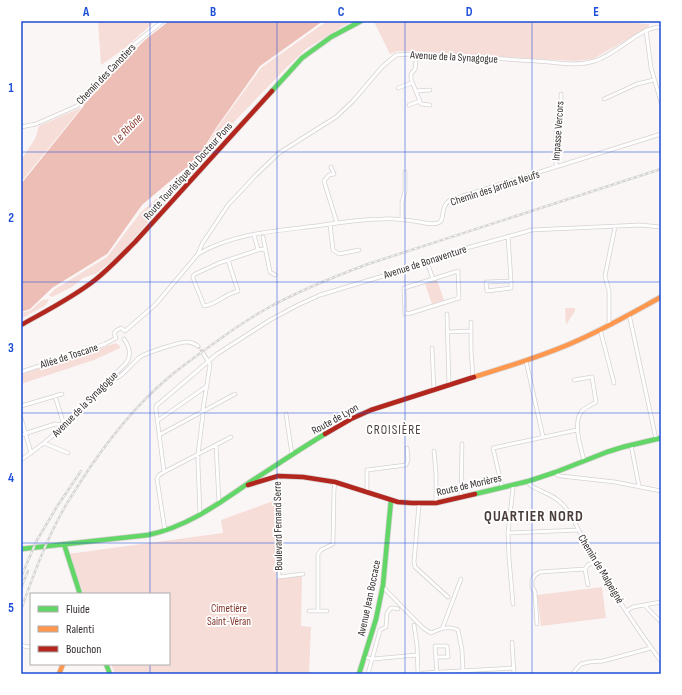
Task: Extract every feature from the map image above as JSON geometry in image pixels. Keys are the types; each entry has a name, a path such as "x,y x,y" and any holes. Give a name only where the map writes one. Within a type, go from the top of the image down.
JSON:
{"main road":[{"name":"Route Touristique du Docteur Pons","path":"21,325 68,298 105,272 135,242 302,58 331,37 361,21"},
{"name":"Route de Lyon","path":"21,549 135,536 172,529 219,503 330,430 357,416 377,408 566,347 661,297"},
{"name":"Route de Morières","path":"243,487 278,476 303,477 335,482 391,500 419,504 436,503 528,481 556,472 607,452 659,439"},
{"path":"271,469 278,476"},
{"name":"Avenue Jean Boccace","path":"359,674 378,607 382,586 391,500"},
{"path":"64,544 80,593"}],"street":[{"name":"Chemin des Canotiers","path":"21,127 36,124 78,106 116,62 133,45 163,21"},
{"name":"Avenue de la Synagogue","path":"125,331 156,304 198,254 202,244 228,205 256,175 279,152 336,117 353,101 382,67 396,55 416,54 574,64 594,61 612,53 646,30 654,27 661,27"},
{"path":"646,30 651,68 661,102"},
{"path":"416,54 416,69 411,74 412,83 421,104 430,105"},
{"path":"604,99 637,84 654,80"},
{"path":"398,88 412,83"},
{"path":"416,91 430,90"},
{"name":"Impasse Vercors","path":"556,167 556,132 561,121 561,94"},
{"path":"409,105 420,101"},
{"name":"Chemin des Jardins Neufs","path":"198,254 222,242 279,230 382,219 436,224 441,221 443,208 450,200 661,134"},
{"path":"331,167 334,174 329,175 324,180 337,223"},
{"path":"402,220 405,172"},
{"path":"330,224 333,250 339,254 359,250"},
{"name":"Avenue de Bonaventure","path":"157,421 156,406 217,354 270,320 320,295 386,276 470,247 531,230 640,225 661,228"},
{"path":"609,325 609,291 605,276 615,227"},
{"path":"254,235 258,250"},
{"path":"508,236 511,281 511,288 487,291 486,282 511,281"},
{"path":"263,237 270,272 275,275"},
{"path":"228,260 238,291 214,303 206,306 203,305 193,278 195,274 228,260 258,250 266,250"},
{"path":"427,262 433,279"},
{"path":"458,271 459,298 405,314 404,288 433,279 458,271"},
{"path":"447,314 449,385"},
{"path":"629,314 659,439"},
{"path":"471,322 473,378"},
{"name":"Allée de Toscane","path":"21,372 120,339 114,333 121,328 125,331"},
{"path":"600,329 614,383"},
{"path":"120,339 126,335 125,331"},
{"path":"448,332 470,331"},
{"name":"Avenue de la Synagogue","path":"21,460 32,453 59,430 126,363 129,359 129,349 120,339"},
{"path":"111,379 116,379 139,358 147,354 184,342 191,342 198,346"},
{"path":"432,348 434,390"},
{"path":"200,514 198,454 210,365 203,353"},
{"path":"526,361 543,437"},
{"path":"574,380 592,378 596,402 586,407 582,411 577,423 577,430 584,461"},
{"path":"164,472 157,421 207,386"},
{"path":"21,406 62,394"},
{"path":"159,435 234,394"},
{"path":"21,435 55,424 64,425 55,396"},
{"path":"286,414 292,455"},
{"path":"21,418 32,453"},
{"path":"502,487 493,448 577,430"},
{"path":"165,531 157,479 159,475 231,437"},
{"path":"44,443 68,453"},
{"path":"461,497 462,444"},
{"path":"216,445 219,503"},
{"path":"631,445 639,486"},
{"path":"367,492 367,470 406,464 408,460 407,448"},
{"path":"434,451 436,503"},
{"path":"556,472 557,475 561,476 615,482 661,491"},
{"name":"Boulevard Fernand Serre","path":"278,476 279,577 303,574"},
{"name":"Chemin de Malpeigné","path":"528,481 530,485 560,501 569,513 595,561 626,611 661,661"},
{"path":"318,611 318,554 321,550 333,544 335,482"},
{"path":"512,484 513,488 508,533 513,604"},
{"path":"419,504 414,562 415,567 448,597"},
{"path":"508,533 578,530"},
{"path":"537,624 534,592 532,587 532,580 535,575 540,572 585,569 588,565 595,561"},
{"path":"585,569 588,585"},
{"path":"442,629 461,579"},
{"path":"382,586 423,628 431,633 453,627 458,630 462,650 463,671"},
{"path":"626,611 633,607 661,602"},
{"path":"645,605 661,622"},
{"path":"368,674 380,630 386,627 387,613 391,608 398,609"},
{"path":"309,611 327,611"},
{"path":"414,625 418,674"},
{"path":"512,642 514,674"},
{"path":"436,657 448,657 448,646 435,646 437,673"},
{"path":"572,674 581,664 603,661 651,648"},
{"path":"364,657 373,659 417,655"},
{"path":"424,673 514,668"},
{"path":"498,669 498,674"}],"green space":[{"path":"98,21 151,21 152,24 124,49 101,65"},
{"path":"327,21 353,21 306,49 287,67 232,124 220,141 188,179 120,254 97,273 83,278 72,287 52,297 49,295 55,289 107,257 141,212 194,166 217,128 261,68"},
{"path":"610,21 649,24 649,27 593,59 574,61 398,51 390,54 374,22"},
{"path":"82,107 21,182 21,160 35,139 39,126"},
{"path":"437,280 444,300 432,304 425,284"},
{"path":"49,299 46,305 21,319 21,313 31,310 42,300"},
{"path":"565,308 575,308 575,311 566,325"},
{"path":"116,343 120,346 120,348 94,360 21,384 21,374"},
{"name":"Cimetière Saint-Véran","path":"276,500 276,579 302,576 301,626 311,627 309,674 115,674 111,665 170,665 170,593 84,593 68,554 223,533 221,520"},
{"path":"602,587 606,618 541,626 537,595"}],"water":[{"name":"Le Rhône","path":"169,21 323,21 260,66 216,128 196,161 142,205 107,254 52,288 30,309 21,312 21,184 83,107 86,100 145,40"}],"tunnel":[{"path":"198,346 203,353"}],"railway":[{"path":"21,610 50,536 64,508 100,453 133,412 157,388 181,367 231,331 278,302 368,264 661,169"},
{"path":"21,577 37,540 81,471"},
{"path":"21,588 28,571"}],"traffic: fast":[{"path":"272,91 302,58 331,37 361,21"},
{"path":"21,549 148,535 176,526 202,514 325,434"},
{"path":"475,494 529,481 607,452 661,438"},
{"path":"359,674 376,619 383,585 391,500"},
{"path":"64,544 80,593"},
{"path":"106,665 110,674"}],"traffic: slow":[{"path":"474,377 511,366 584,338 661,297"},
{"path":"59,674 63,665"}],"traffic: jam":[{"path":"21,325 77,293 110,267 135,242 272,91"},
{"path":"325,434 351,419 371,410 474,377"},
{"path":"248,485 278,476 303,477 335,482 398,502 412,503 436,503 475,494"}],"district":[{"name":"CROISIÈRE","path":"394,430"},
{"name":"QUARTIER NORD","path":"534,516"}]}
